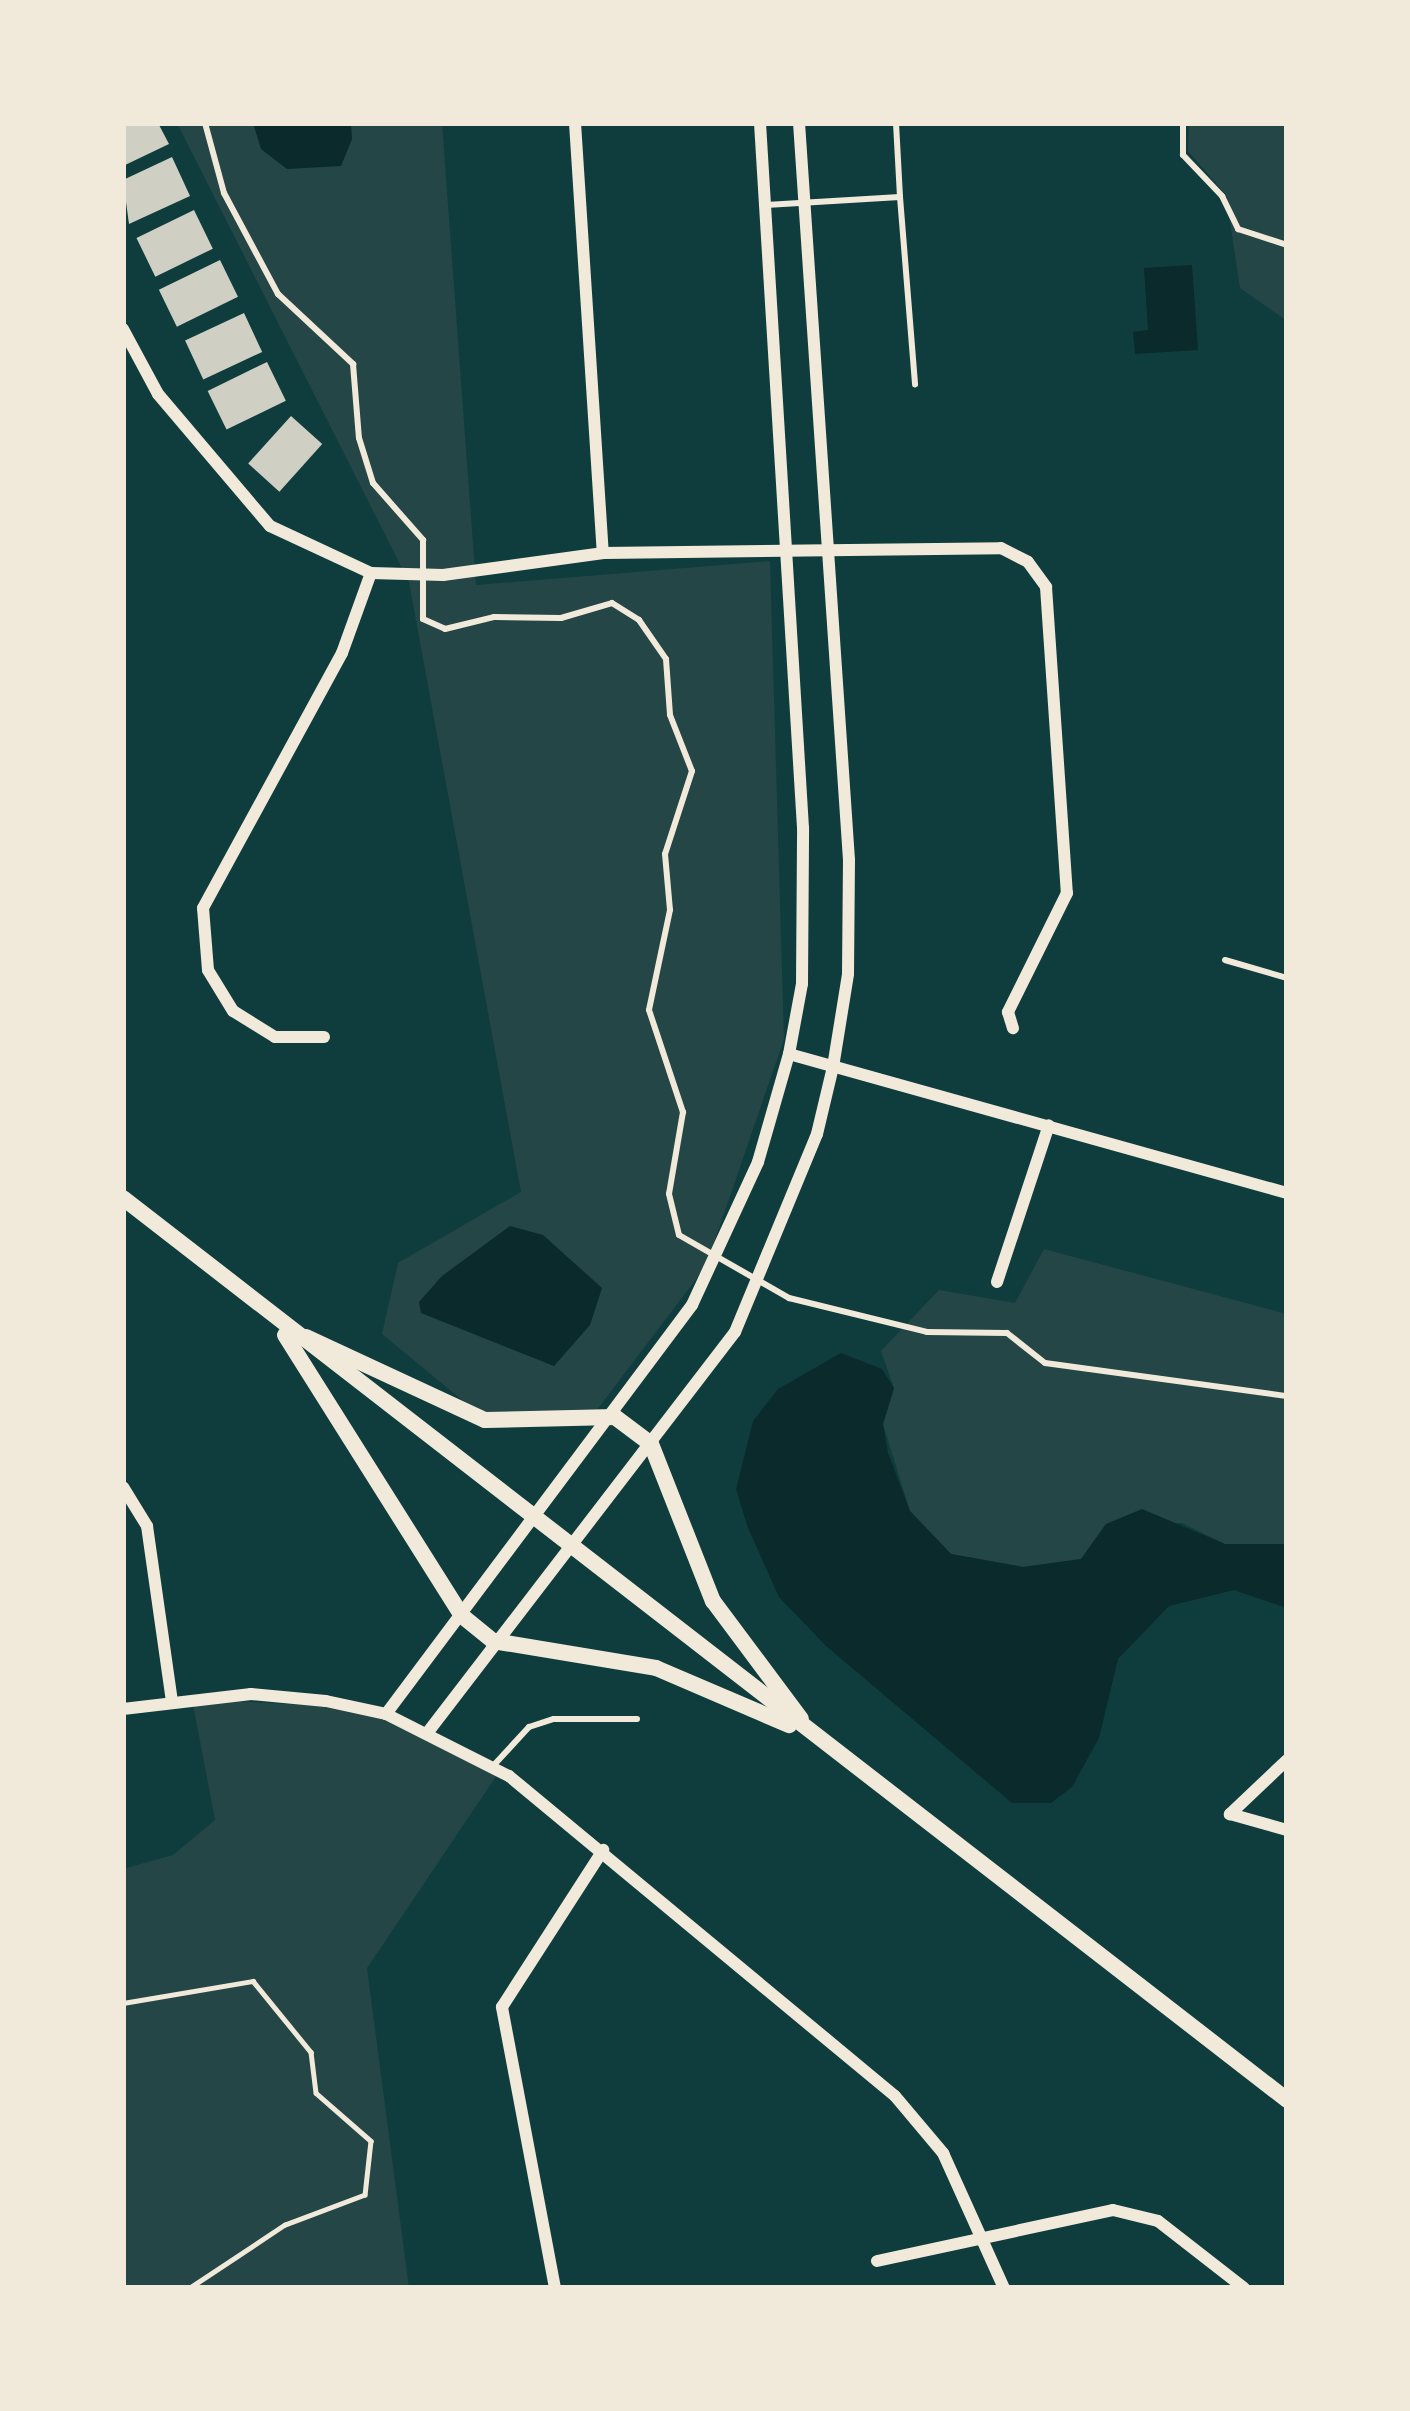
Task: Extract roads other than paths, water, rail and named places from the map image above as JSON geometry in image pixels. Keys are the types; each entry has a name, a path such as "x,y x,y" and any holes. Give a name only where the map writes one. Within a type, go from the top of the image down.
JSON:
{"street":[{"path":"575,123 603,553"},
{"path":"386,1714 615,1417 718,1262 789,1054 802,984 803,828 760,123"},
{"path":"428,1732 735,1332 817,1134 833,1067 848,974 848,860 799,123"},
{"path":"123,330 158,394 269,526 371,573 423,575 603,553 1001,548 1028,562 1046,587 1067,892 1008,1012 1013,1028"},
{"path":"324,1037 275,1037 233,1011 208,970 203,908 342,653 371,573"},
{"path":"789,1054 1287,1193"},
{"path":"997,1282 1048,1125"},
{"path":"123,1198 278,1324 1287,2100"},
{"path":"278,1324 484,1420 615,1417 651,1444 712,1601 814,1736"},
{"path":"278,1324 460,1615 494,1641 656,1668 814,1736"},
{"path":"123,1487 147,1526 172,1701"},
{"path":"123,1709 286,1694 386,1714 493,1766 603,1850 895,2096 943,2153 985,2235 1004,2288"},
{"path":"1287,1760 1230,1814 1287,1830"},
{"path":"555,2288 502,2007 603,1850"},
{"path":"877,2260 985,2235 1137,2212 1244,2288"}],"lane":[{"path":"205,123 224,193 278,294 352,364 366,463 395,513 423,540 420,610 432,627 513,615 561,618 612,603 639,620 666,659 670,715 692,771 665,854 670,910 649,1010 683,1112 671,1220 695,1250 789,1298 927,1331 1007,1334 1045,1363 1287,1396"},
{"path":"896,123 915,384"},
{"path":"1183,123 1183,155 1222,196 1238,230 1287,244"},
{"path":"766,206 901,197"},
{"path":"1225,960 1287,978"},
{"path":"493,1766 529,1727 638,1719"}]}
